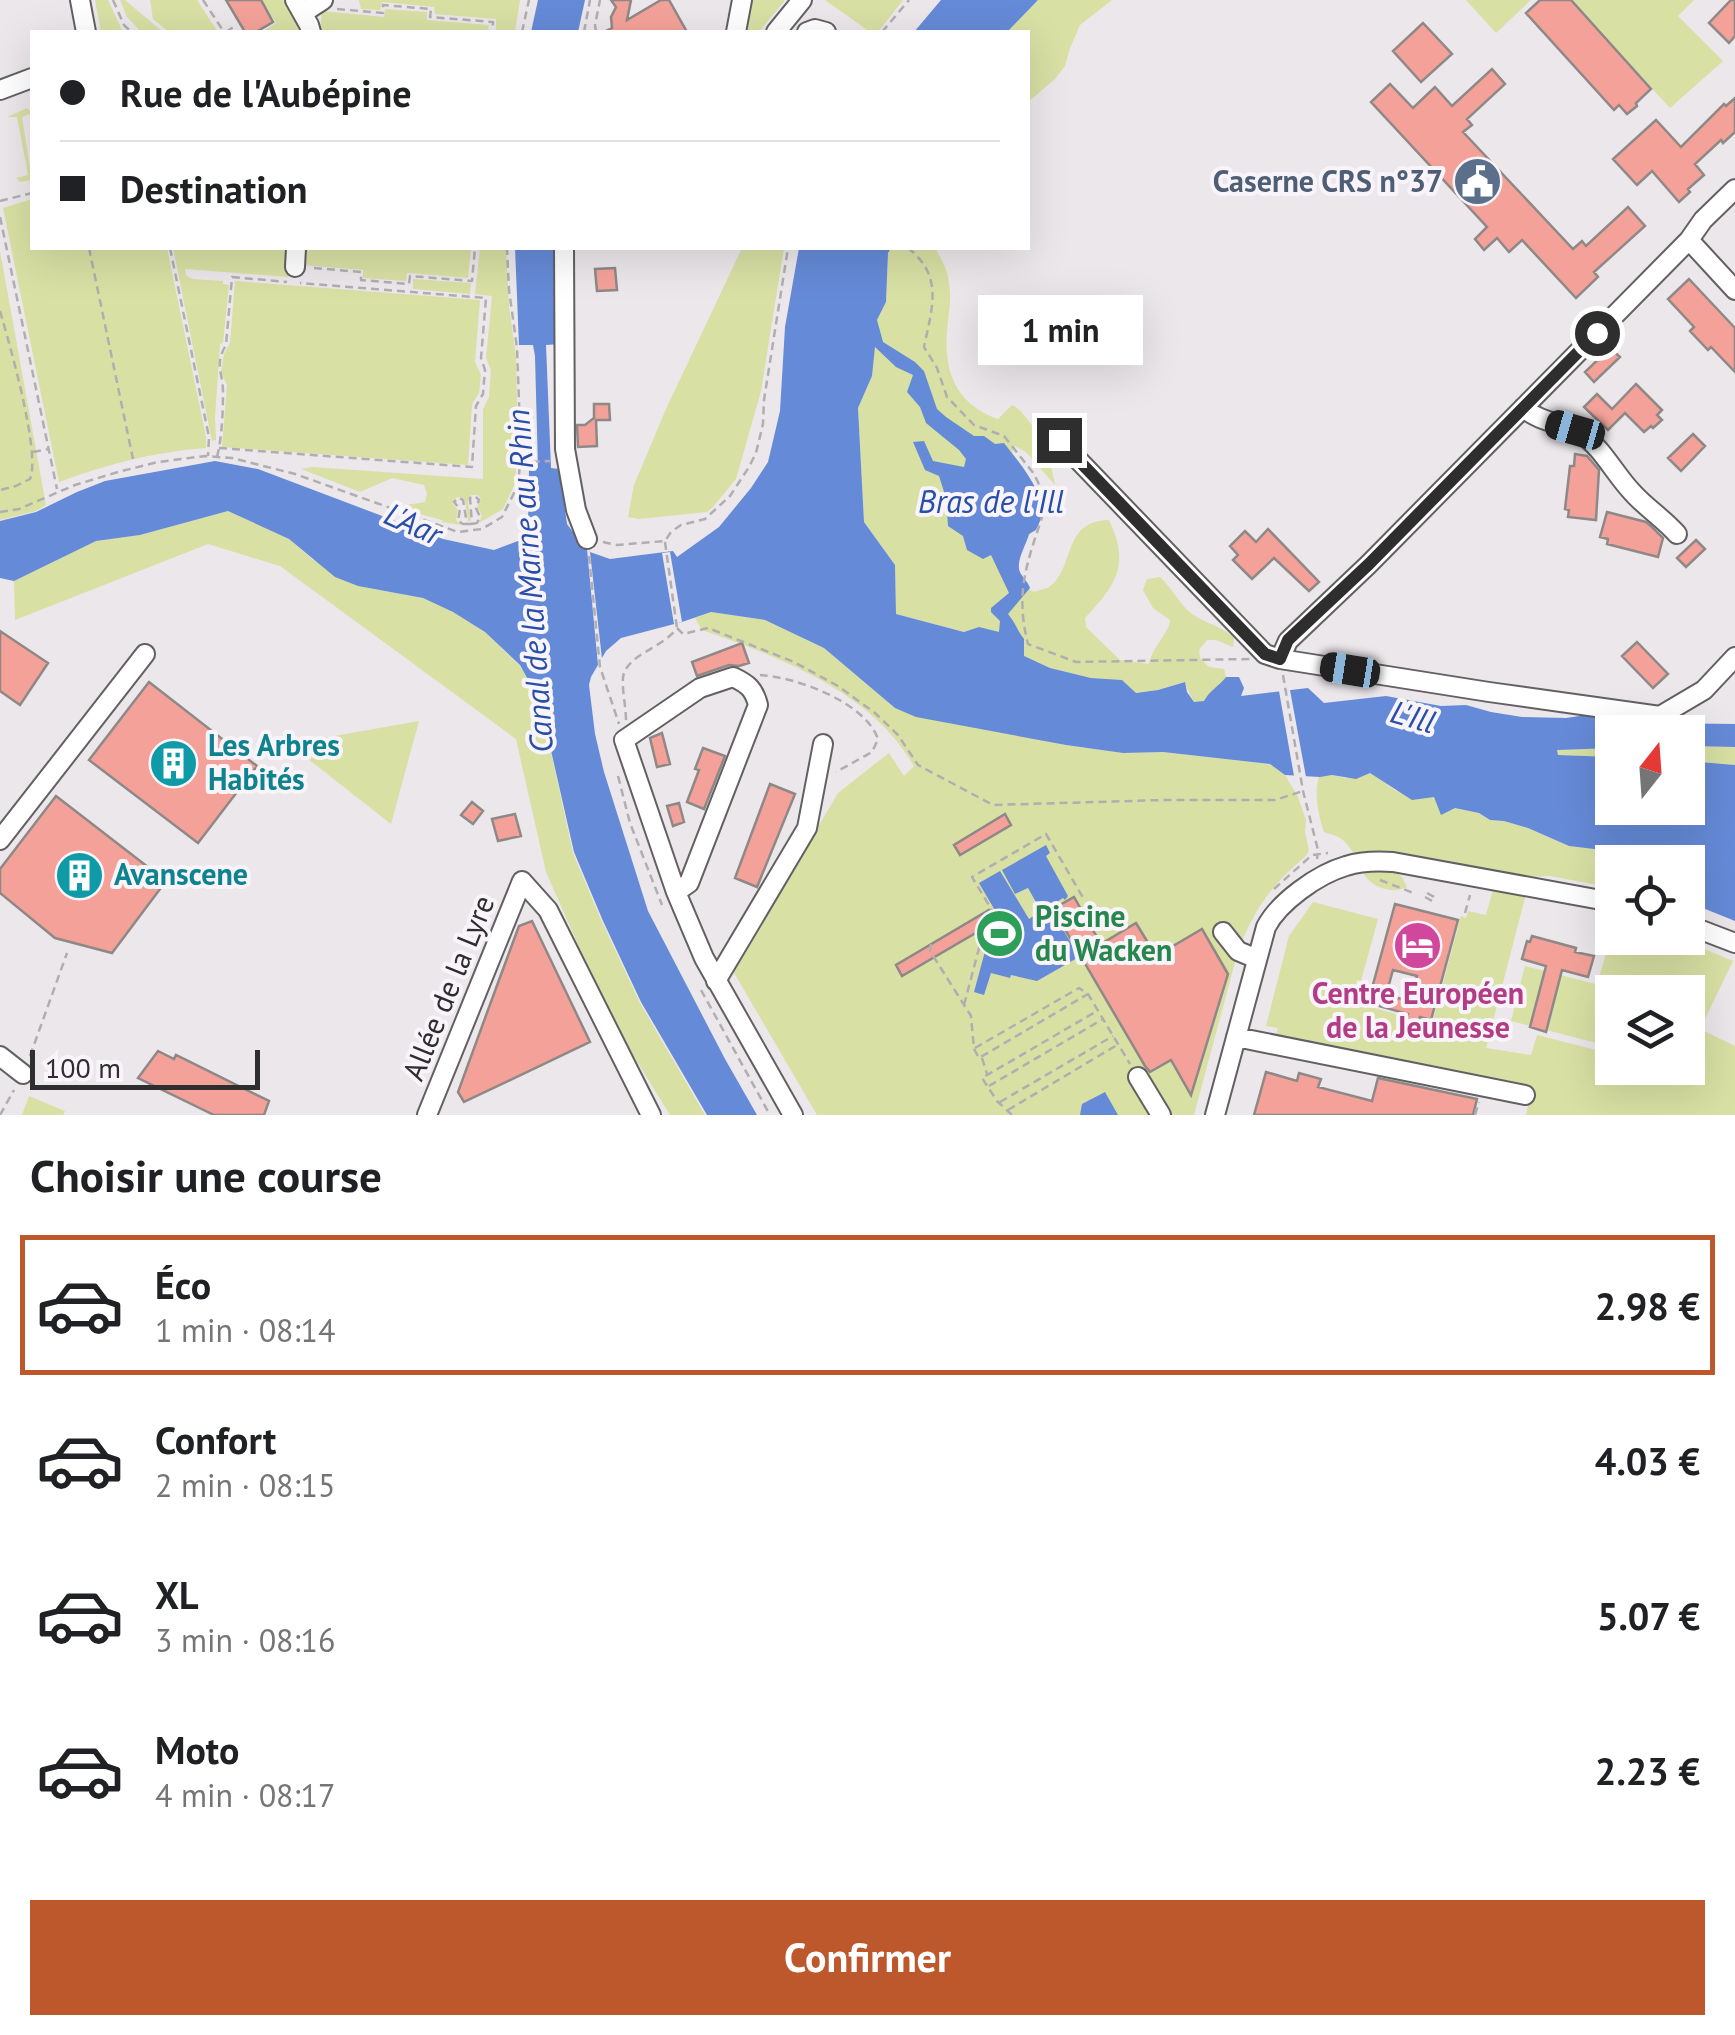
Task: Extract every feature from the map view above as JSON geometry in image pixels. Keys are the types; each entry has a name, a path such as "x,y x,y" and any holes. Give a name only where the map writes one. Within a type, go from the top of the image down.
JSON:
{"street":[{"path":"80,0 86,30"},
{"path":"736,30 742,0"},
{"path":"778,30 802,0"},
{"path":"310,30 299,6 329,5"},
{"path":"0,90 30,79"},
{"path":"1276,662 1288,640 1524,408 1735,189"},
{"path":"1688,240 1735,290"},
{"path":"564,250 565,449 576,510 587,539"},
{"path":"1524,408 1537,419 1583,435 1629,490 1677,534"},
{"path":"1059,440 1276,662 1660,716 1704,690 1735,657"},
{"path":"0,840 144,654"},
{"path":"676,892 689,883 758,705 747,684 733,677 700,688 624,740 676,892 716,980 793,1115"},
{"path":"716,980 807,828 823,744"},
{"path":"1215,1115 1256,959 1272,917 1284,903 1327,874 1347,865 1392,862 1424,883 1475,876 1595,899"},
{"name":"Allée de la Lyre","path":"427,1115 522,881 548,910 651,1115"},
{"path":"1223,932 1238,951 1256,959"},
{"path":"1705,932 1735,943"},
{"path":"1236,1037 1526,1096"},
{"path":"0,1056 23,1074"},
{"path":"1138,1077 1162,1115"}],"path":[{"path":"113,0 128,30"},
{"path":"203,0 223,30"},
{"path":"522,30 529,0"},
{"path":"584,30 590,0"},
{"path":"596,30 600,0"},
{"path":"884,30 909,0"},
{"path":"329,5 383,13 383,5 431,9 430,17 492,22 492,30"},
{"path":"228,30 235,26"},
{"path":"0,200 30,193"},
{"path":"0,217 57,492"},
{"path":"89,250 133,458"},
{"path":"170,250 209,438 208,456"},
{"path":"297,260 362,272 361,280 409,284 410,276 472,281 475,250"},
{"path":"0,512 34,504 57,492 118,472 208,456 264,465 458,532 482,529 502,517 518,485 521,454 508,250"},
{"path":"788,250 760,440 750,468 730,496 705,519 681,525 664,541 677,628 684,634 708,628 794,662 838,686 898,735 918,765 993,805 1275,800 1303,792"},
{"path":"911,250 923,259 933,282 924,348 937,368 947,397 974,425 1004,436 1034,474 1047,501 1022,578 1021,618 1028,644 1076,662 1276,662 1318,853"},
{"path":"217,457 224,386 219,374 226,345 232,277 486,298 481,358 485,370 483,394 476,406 472,468 219,448"},
{"path":"0,311 18,377 33,472 30,479 0,490"},
{"path":"32,453 48,448"},
{"path":"521,454 532,462 557,461"},
{"path":"470,524 464,500 458,498 454,502 460,509 458,521 470,524 480,518 476,508 480,500 476,496 469,501 470,524 470,530"},
{"path":"624,740 600,668 587,539 617,545 664,541"},
{"path":"624,740 625,671 635,658 649,652 677,628"},
{"path":"733,677 752,674 792,680 847,705 874,725 878,738 872,752 835,772"},
{"path":"964,1004 982,937 1001,926 972,877 1046,834 1085,902"},
{"path":"1465,913 1475,876"},
{"path":"1424,883 1435,900"},
{"path":"931,944 930,951 971,1016 974,1049 979,1058 1088,994"},
{"path":"0,1115 23,1074 66,953"},
{"path":"974,1049 1079,988 1088,994 1138,1077"},
{"path":"1012,1115 982,1078 1098,1011"},
{"path":"988,1087 1103,1019"},
{"path":"999,1103 1113,1036"},
{"path":"1006,1110 1118,1044"},
{"path":"982,1056 988,1075"}],"green space":[{"path":"95,0 108,0 122,30 101,30"},
{"path":"120,0 161,30 139,30 127,17"},
{"path":"150,0 197,0 217,30 167,30 153,19"},
{"path":"261,0 283,0 302,30 265,30 276,23"},
{"path":"359,0 520,0 515,30 496,30 496,19 435,14 434,7 382,2 380,10 361,9"},
{"path":"751,0 785,0 761,30 745,30"},
{"path":"825,0 903,0 880,30 867,30"},
{"path":"1038,0 1112,0 1080,25 1065,66 1030,100 1030,30 1009,30"},
{"path":"1466,0 1531,0 1496,33"},
{"path":"1571,0 1694,0 1678,16 1723,61 1670,108"},
{"path":"385,9 427,12 427,20 489,25 488,30 320,30 322,11 384,17"},
{"path":"27,108 30,111 22,117 30,180 20,182 16,178 28,175 17,117 7,117"},
{"path":"30,200 30,250 167,250 206,448 131,460 59,482 3,208"},
{"path":"173,250 290,250 288,277 185,269 192,279 229,285 220,344 216,440 212,441"},
{"path":"303,250 471,250 468,278 407,273 406,281 363,278 363,270 302,265"},
{"path":"480,250 506,250 516,356 518,454 514,486 503,509 479,523 482,515 477,507 481,499 471,495 468,521 465,500 457,497 452,503 461,525 442,522 402,509 425,502 424,485 392,478 360,492 301,469 483,479 483,409 489,397 491,370 486,358 492,296 475,294"},
{"path":"741,250 784,250 761,391 736,479 707,512 628,517 634,485"},
{"path":"936,250 948,279 948,361 956,386 972,405 998,419 1012,405 1028,419 1046,452 1055,485 1026,452 1013,445 1012,463 1039,521 1016,555 1020,584 1034,592 1049,587 1063,569 1083,528 1109,520 1119,550 1117,573 1085,618 1086,627 1120,660 1149,664 1170,620 1153,608 1143,590 1147,579 1160,577 1192,614 1234,638 1233,647 1207,640 1199,650 1200,658 1209,667 1224,669 1226,677 1204,702 1194,702 1184,682 1135,693 1121,680 1091,678 1050,668 1009,650 980,627 965,632 896,614 895,565 864,522 858,408 872,376 877,320 886,302 888,253"},
{"path":"0,251 46,505 0,520"},
{"path":"413,279 471,283 470,294 413,289"},
{"path":"235,281 480,300 475,362 481,375 479,393 472,404 468,465 222,447 227,385 221,372 230,343"},
{"path":"228,511 289,539 312,559 358,586 423,598 453,612 485,632 520,666 540,702 573,853 640,1003 705,1115 670,1115 611,1019 546,872 516,739 280,566 208,544 15,620 14,581 96,541 140,535"},
{"name":"Piscine du Wacken","path":"711,612 765,620 824,648 895,708 1066,745 1270,764 1285,775 1306,820 1309,851 1265,899 1244,936 1194,1115 817,1115 733,971 838,793 889,753 904,776 914,766 874,717 848,697 792,665 702,630 695,618"},
{"path":"419,721 391,824 289,744"},
{"path":"1705,746 1735,747 1735,765 1705,762"},
{"path":"1595,748 1595,756 1557,755 1557,749"},
{"path":"1370,772 1396,791 1434,797 1569,846 1594,849 1595,884 1550,876 1521,877 1387,851 1386,865 1402,877 1407,887 1382,888 1368,879 1347,844 1324,832 1318,811 1319,776 1345,778"},
{"path":"1493,890 1526,894 1486,1048 1531,1055 1537,1035 1595,1050 1595,1085 1705,1085 1705,1031 1735,1046 1735,1115 1526,1115 1532,1088 1421,1071 1275,1040 1278,1028 1266,1026 1289,936 1313,902 1378,919 1355,990 1370,995 1367,1006 1403,1016 1400,1026 1404,1027 1406,1021 1419,1025 1421,1018 1433,1020 1461,916 1466,918 1468,911 1486,915"},
{"path":"1705,949 1733,961 1705,1019 1705,975 1600,975 1606,955 1705,955"},
{"path":"1525,966 1595,984 1595,1043 1511,1021"},
{"path":"29,1096 65,1111 63,1115 22,1115"}],"water":[{"path":"538,0 585,0 578,30 531,30"},
{"path":"941,0 1038,0 1009,30 916,30"},
{"path":"515,250 558,250 560,344 546,345 551,468 559,469 567,524 590,552 610,559 673,551 677,557 719,527 768,462 780,411 785,327 799,250 890,250 886,302 877,320 883,342 924,371 937,409 946,417 974,436 984,436 995,444 1004,443 1039,496 1042,517 1036,530 1029,534 1019,565 1030,588 1008,614 1024,639 1024,656 1050,668 1091,678 1122,680 1136,693 1185,682 1194,702 1204,701 1226,677 1239,677 1244,688 1241,696 1308,688 1324,703 1386,696 1441,706 1466,705 1522,717 1595,716 1595,749 1557,750 1558,755 1595,756 1595,825 1705,825 1705,762 1735,765 1735,921 1705,909 1705,845 1595,845 1595,849 1569,846 1479,813 1455,808 1441,815 1434,797 1412,800 1370,773 1356,779 1285,775 1270,764 1163,752 1123,753 916,717 895,708 824,648 765,620 711,612 621,638 606,651 589,685 604,772 648,911 757,1115 707,1115 641,1002 574,852 540,702 520,665 485,632 423,598 358,586 335,577 289,539 228,511 140,535 96,541 14,581 0,578 0,521 36,512 105,481 215,461 258,469 443,539 494,550 518,541 528,526 529,469 538,468 533,345 519,345","holes":["875,347 896,367 913,375 907,392 920,407 926,423 966,459 964,467 933,461 924,441 913,442 925,470 939,476 948,526 963,536 967,550 983,559 991,555 1009,593 991,608 1000,621 999,632 979,627 964,632 896,614 895,565 864,522 858,408 872,376"]},
{"path":"1705,724 1735,724 1735,747 1705,746"},
{"path":"1046,845 1050,853 1046,856 1068,896 1049,907 1053,914 1057,913 1079,957 1037,981 991,973 984,995 974,992 987,944 1007,931 979,883 1000,871 1029,919 1041,911 1028,888 1015,894 1002,870"},
{"path":"1105,1092 1118,1115 1080,1115 1082,1104"}],"pier":[{"path":"587,549 602,659 598,665"},
{"path":"670,552 682,622 674,624 662,553"},
{"path":"1290,690 1306,777 1294,776 1279,691"}],"building":[{"path":"226,0 261,0 273,22 259,30 244,30"},
{"path":"611,0 631,0 627,20 661,0 669,0 686,30 608,30 612,28 611,17 616,7"},
{"path":"1540,0 1571,0 1651,89 1637,106 1627,114 1619,105 1614,110 1526,13"},
{"path":"1735,0 1735,36 1729,43 1709,23"},
{"path":"1423,23 1452,54 1421,82 1393,51"},
{"name":"Caserne CRS n°37","path":"1492,69 1505,84 1467,119 1472,125 1463,132 1573,249 1582,241 1586,246 1628,207 1645,226 1594,272 1598,277 1576,298 1522,240 1509,252 1497,238 1484,250 1475,239 1487,227 1371,102 1390,84 1413,108 1435,87 1452,106"},
{"path":"1735,98 1735,132 1695,164 1704,175 1679,202 1652,171 1637,185 1613,159 1656,120 1681,147"},
{"path":"615,268 617,290 597,291 595,269"},
{"path":"1689,279 1735,328 1735,372 1690,331 1694,327 1668,299"},
{"path":"1610,348 1620,357 1594,382 1585,372"},
{"path":"1636,384 1662,410 1657,415 1662,420 1644,432 1625,413 1608,430 1584,407 1597,394 1612,409"},
{"path":"594,404 609,404 610,420 596,420 597,446 578,447 577,425 585,425 594,418"},
{"path":"1693,434 1705,446 1681,471 1668,458"},
{"path":"1575,454 1587,456 1599,470 1596,520 1568,517 1569,510 1565,509"},
{"path":"1607,512 1652,527 1663,538 1658,557 1607,544 1608,539 1600,537"},
{"path":"1268,529 1319,582 1309,591 1274,558 1252,579 1233,560 1238,555 1230,546 1245,531 1256,542"},
{"path":"1696,540 1705,549 1686,567 1677,558"},
{"path":"0,631 48,663 20,705 0,691"},
{"path":"1637,642 1668,674 1653,688 1622,656"},
{"path":"742,643 749,663 697,676 692,662"},
{"name":"Les Arbres Habités","path":"149,682 257,766 198,843 89,760"},
{"path":"662,733 670,764 657,767 650,738"},
{"path":"703,748 725,756 704,809 687,802"},
{"path":"770,784 795,794 757,887 735,878"},
{"name":"Avanscene","path":"56,796 166,881 112,953 55,938 0,893 0,869"},
{"path":"472,802 483,811 473,824 461,815"},
{"path":"679,803 684,822 673,826 667,806"},
{"path":"515,814 521,836 498,841 492,819"},
{"path":"1005,814 1011,825 960,855 954,845"},
{"path":"1074,897 1101,944 1136,923 1156,956 1202,929 1228,974 1191,1095 1171,1060 1150,1072 1145,1066 1053,909"},
{"name":"Centre Européen de la Jeunesse","path":"1395,904 1458,920 1431,1020 1420,1017 1418,1024 1406,1021 1408,1014 1368,1003","holes":["1393,970 1417,976 1410,1001 1386,995"]},
{"path":"989,910 996,921 902,976 896,965"},
{"path":"532,921 590,1042 464,1102 458,1092 519,926"},
{"path":"1532,936 1594,956 1588,977 1562,970 1546,1032 1530,1027 1546,966 1522,959"},
{"path":"158,1051 174,1059 176,1055 269,1101 264,1115 214,1115 138,1078"},
{"path":"1266,1072 1297,1081 1299,1073 1321,1079 1318,1087 1372,1101 1378,1078 1477,1099 1473,1115 1254,1115"}],"place":[{"name":"Caserne CRS n°37","path":"1478,182"},
{"name":"Les Arbres Habités","path":"173,763"},
{"name":"Avanscene","path":"79,875"},
{"name":"Piscine du Wacken","path":"1000,934"},
{"name":"Centre Européen de la Jeunesse","path":"1418,945"}],"route":[{"path":"1059,440 1265,654 1280,659 1288,640 1369,564 1597,333"}],"water label":[{"name":"Bras de l'Ill","path":"991,502"},
{"name":"L'Aar","path":"413,524"},
{"name":"Canal de la Marne au Rhin","path":"530,581"},
{"name":"L'Ill","path":"1413,717"}]}
